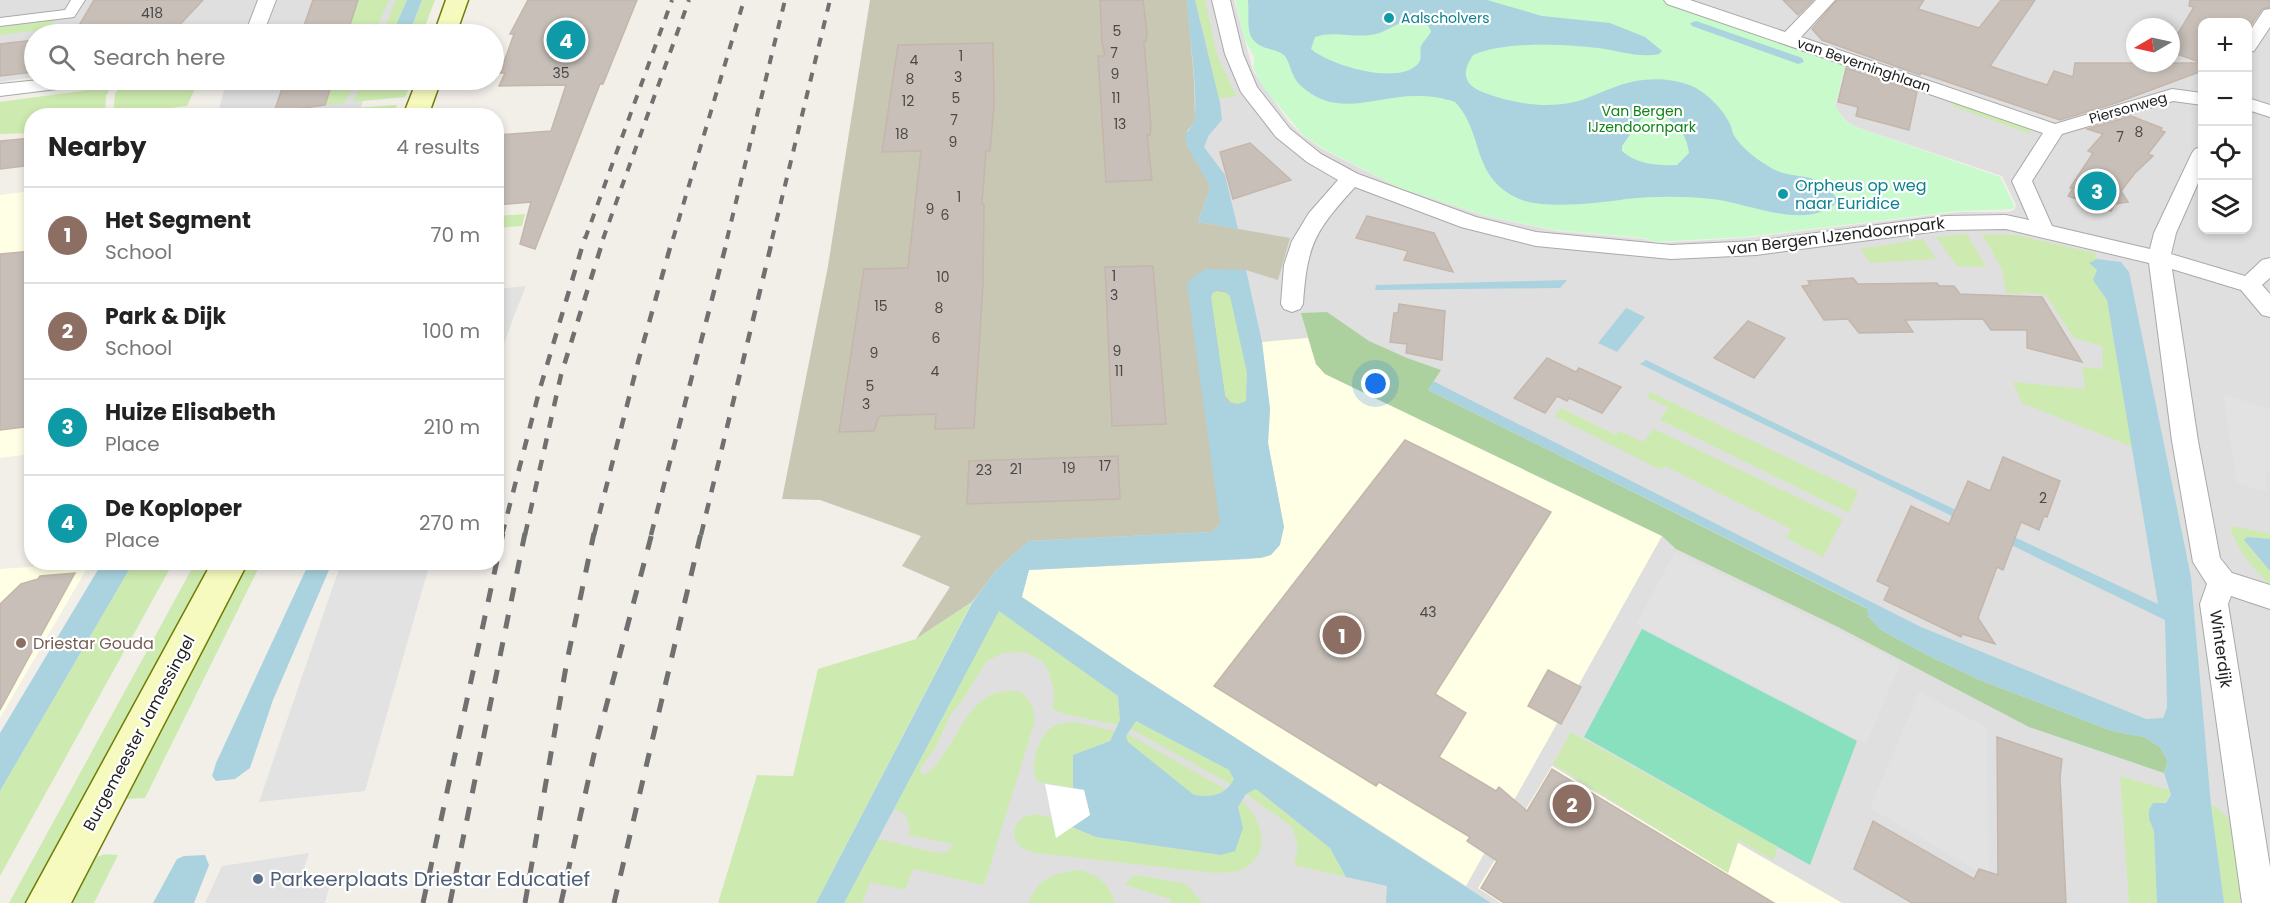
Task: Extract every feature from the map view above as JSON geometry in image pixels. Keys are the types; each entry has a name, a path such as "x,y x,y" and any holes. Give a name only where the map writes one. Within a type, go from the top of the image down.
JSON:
{"main road":[{"path":"449,24 457,0"},
{"path":"468,24 476,0"},
{"path":"418,108 425,90"},
{"path":"439,108 445,90"},
{"name":"Burgemeester Jamessingel","path":"48,903 226,570"}],"street":[{"path":"0,22 69,14 78,0"},
{"path":"258,24 267,0"},
{"name":"van Bergen IJzendoornpark","path":"1221,0 1234,54 1248,88 1283,133 1314,158 1351,178 1469,222 1536,239 1671,252 1756,248 1968,221 2006,222 2159,258 2249,285"},
{"name":"van Beverninghlaan","path":"1673,0 2055,130"},
{"path":"1790,39 1826,0"},
{"path":"2252,40 2270,14"},
{"path":"0,90 24,87"},
{"name":"Piersonweg","path":"2055,130 2172,95 2198,98"},
{"path":"2252,106 2270,111"},
{"path":"2043,230 2022,181 2055,130"},
{"path":"2198,162 2165,233 2159,258 2185,441 2207,562 2222,582 2270,597"},
{"path":"1293,304 1295,264 1305,240 1316,219 1351,178"},
{"path":"2270,265 2249,285 2270,309"},
{"name":"Winterdijk","path":"2222,582 2214,603 2259,903"}],"shaded area":[{"path":"0,0 398,0 390,24 24,24 24,78 0,82"},
{"path":"870,0 1187,0 1195,121 1187,131 1210,188 1198,222 1290,238 1278,280 1246,270 1220,524 1211,532 1029,541 997,569 972,602 916,639 950,587 902,566 921,536 820,500 782,499 828,266"},
{"path":"1051,0 1234,0 1253,71 1288,121 1303,136 1324,150 1398,187 1485,216 1556,231 1645,239 1656,243 1746,238 1959,212 2008,212 2014,210 2016,205 2002,176 1853,126 1846,121 1835,107 1847,63 1663,0 2270,0 2270,903 831,903 974,627 977,561"},
{"path":"224,90 367,90 361,108 219,108"},
{"path":"24,192 24,455 0,458 0,195"},
{"path":"526,286 504,344 504,288"},
{"path":"1308,338 1316,364 1325,374 1662,536 1466,886 1021,597 1029,570 1250,559 1284,527 1268,443 1270,409 1262,342"},
{"path":"2223,394 2270,409 2270,472 2265,475 2267,492 2237,483"},
{"path":"1675,552 1901,662 1866,744 1636,624"},
{"name":"Driestar Gouda","path":"24,567 24,570 86,570 0,718 0,569"},
{"path":"339,570 428,570 365,791 259,802"},
{"path":"1919,692 1986,727 1989,878 1870,808"},
{"path":"1552,766 1728,873 1738,843 1842,903 1501,903 1478,888"},
{"name":"Parkeerplaats Driestar Educatief","path":"309,853 300,881 332,877 325,903 205,903 222,866"}],"green space":[{"path":"358,0 389,0 378,24 350,24"},
{"path":"396,0 407,0 396,24 386,24"},
{"path":"422,0 435,0 426,24 413,24"},
{"path":"1195,0 1205,0 1217,55 1236,96 1219,99"},
{"name":"Van Bergen IJzendoornpark","path":"1235,0 1662,0 1846,63 1835,106 1845,121 1853,126 2000,177 2014,205 2013,209 1958,211 1745,237 1655,242 1645,238 1555,230 1486,216 1398,187 1326,150 1304,136 1264,88 1254,70 1254,56 1245,41"},
{"path":"55,20 53,24 24,24 24,32 0,35 0,27"},
{"path":"88,90 110,90 106,96 105,108 24,108 24,133 0,134 0,102"},
{"path":"118,90 194,90 187,106 168,108 114,108"},
{"path":"330,90 351,90 345,103 325,105"},
{"path":"358,90 408,90 405,97 353,102"},
{"path":"1954,101 2029,128 2031,134 1952,106"},
{"path":"397,105 396,108 353,108"},
{"path":"525,214 522,226 504,227 504,216"},
{"path":"1967,234 1986,267 1957,266 1936,237"},
{"path":"1982,234 2016,235 2095,253 2097,259 2090,263 2097,270 2093,280 2107,300 2133,447 2022,403 2013,382 2085,389 2082,367 2103,369 2102,346 2074,338 2046,295 2006,293 2002,269"},
{"path":"1923,239 1936,259 1871,263 1860,249"},
{"path":"1216,291 1229,293 1244,347 1248,390 1246,401 1238,404 1231,403 1225,396 1211,298 1212,293"},
{"path":"1327,312 1369,341 1441,370 1428,390 1868,609 1868,616 1881,630 1931,657 1980,680 2112,731 2144,737 2160,747 2168,761 2164,773 2029,727 1838,627 1676,549 1662,536 1325,374 1316,364 1301,313"},
{"path":"1650,392 1858,491 1849,513 1660,420 1668,407 1646,397"},
{"path":"1561,408 1616,435 1620,431 1643,442 1654,429 1843,519 1823,557 1786,538 1791,529 1665,466 1662,470 1653,466 1554,416"},
{"path":"2230,526 2270,533 2270,539 2247,537 2244,541 2270,571 2270,585 2251,565"},
{"path":"129,570 169,570 0,876 0,791"},
{"path":"191,570 206,570 28,903 9,903"},
{"path":"242,570 258,570 145,798 125,799"},
{"path":"972,602 816,903 718,903 757,775 793,776 818,669 916,639"},
{"path":"999,610 1118,696 1120,720 1118,725 1064,714 1053,709 1054,690 1048,670 1042,661 1026,652 1002,653 986,662 962,701 950,715 936,747 920,768 921,773 926,774 937,764 972,711 982,700 995,693 1011,691 1026,696 1033,711 1034,724 984,885 913,869 905,890 870,882 862,903 844,903 878,839 938,853 948,851 953,844 908,835 910,829 905,814 894,809"},
{"path":"1642,629 1857,741 1810,865 1584,737"},
{"path":"1136,721 1229,770 1234,779 1232,785 1129,728"},
{"path":"1075,722 1115,731 1110,741 1073,755 1073,788 1038,782 1034,762 1042,738 1054,726"},
{"path":"1571,732 1778,847 1773,860 1738,840 1728,873 1553,764"},
{"path":"1127,734 1227,790 1212,796 1194,795 1128,742 1125,739"},
{"path":"2120,776 2169,790 2171,795 2149,819 2154,831 2157,903 2129,903"},
{"path":"1256,789 1330,848 1346,877 1294,865 1298,847 1292,827 1246,794"},
{"path":"1242,801 1249,808 1259,826 1261,845 1259,854 1253,862 1233,872 1215,873 1036,853 1024,849 1014,835 1015,827 1020,820 1038,815 1051,818 1056,837 1072,827 1096,837 1221,855 1243,828 1237,807"},
{"path":"2211,805 2231,821 2242,903 2224,903"},
{"path":"106,854 118,855 94,903 71,903 96,857"},
{"path":"1079,870 1092,874 1102,881 1110,890 1115,903 1029,903 1037,888 1048,878"},
{"path":"1138,875 1186,884 1203,903 1171,903 1171,899 1125,885 1131,877"}],"water":[{"path":"407,0 422,0 413,24 396,24"},
{"path":"1187,0 1195,0 1222,120 1209,135 1204,147 1225,175 1238,229 1198,222 1210,188 1185,139 1195,117 1194,73"},
{"path":"1248,0 1487,0 1542,16 1610,23 1645,37 1662,51 1659,54 1644,55 1569,45 1502,47 1473,55 1467,66 1467,80 1474,88 1492,96 1547,105 1574,102 1635,81 1650,79 1677,81 1696,88 1716,104 1738,141 1761,162 1785,174 1822,183 1838,201 1825,210 1795,215 1691,197 1647,197 1555,205 1528,202 1502,189 1492,178 1485,166 1471,127 1455,102 1419,96 1342,104 1314,95 1300,85 1285,56 1263,47 1252,38","holes":["1416,19 1426,22 1431,31 1421,46 1421,58 1418,64 1408,70 1395,73 1364,71 1332,61 1311,49 1315,37 1330,34 1360,36 1376,34 1405,21","1650,114 1665,117 1671,121 1685,138 1689,153 1677,165 1648,163 1634,159 1622,151 1622,146 1641,119"]},
{"path":"1696,21 1802,58 1804,62 1798,64 1692,26 1690,23"},
{"path":"2097,259 2121,262 2129,272 2191,577 2211,805 2224,903 2157,903 2154,831 2149,819 2149,810 2153,803 2166,803 2171,795 2164,773 2168,761 2160,747 2144,737 2112,731 1980,680 1931,657 1881,630 1868,616 1867,608 1428,390 1433,381 1921,627 2146,719 2163,718 2167,708 2165,620 1640,364 1646,360 1879,474 2158,604 2107,300 2093,280 2097,270 2089,263"},
{"path":"1205,269 1246,270 1262,342 1270,409 1268,443 1284,527 1280,545 1271,555 1261,558 1029,570 1022,597 1135,673 1491,903 1386,903 1387,886 1346,877 1330,848 1256,789 1246,794 1238,807 1243,828 1235,851 1221,855 1096,837 1072,827 1090,815 1084,790 1073,788 1073,755 1110,741 1120,720 1118,696 999,611 844,903 816,903 972,603 997,569 1029,541 1211,532 1220,524 1187,284","holes":["1222,290 1230,296 1247,373 1246,401 1238,404 1228,402 1225,396 1211,298 1213,292","1136,721 1229,770 1234,779 1231,784 1217,794 1194,795 1128,742 1126,736"]},
{"path":"1567,280 1560,288 1375,290 1376,285"},
{"path":"1626,308 1645,317 1617,352 1598,343"},
{"path":"2247,537 2270,539 2270,571 2244,540"},
{"path":"98,570 129,570 0,791 0,733"},
{"path":"306,570 329,570 273,700 250,768 235,779 216,781 212,776"},
{"path":"205,855 209,865 194,903 153,903 177,859 184,856"}],"pier":[{"path":"1045,784 1084,790 1090,815 1056,838"}],"building":[{"path":"94,0 203,0 180,24 80,24"},
{"path":"313,0 358,0 350,24 305,24"},
{"path":"528,0 637,0 603,84 600,84 535,249 520,244 531,202 504,204 504,134 551,131 566,85 504,86 504,62 514,34 510,34"},
{"path":"1100,0 1143,0 1147,34 1146,41 1144,41 1151,127 1150,135 1147,135 1152,180 1106,182 1098,56 1105,56"},
{"path":"1783,0 1813,0 1798,15"},
{"path":"1837,0 1924,0 1918,9 1979,28 2001,0 2035,0 1990,66 2047,85 2054,71 2073,77 2075,63 2126,63 2126,72 2180,72 2180,63 2198,63 2198,72 2116,103 2060,120 1921,73 1920,75 1822,40 1812,29"},
{"path":"2190,0 2270,0 2270,7 2262,9 2252,24 2252,18 2198,18 2198,62 2180,55 2180,30 2194,7 2189,6"},
{"path":"24,41 24,73 0,76 0,44"},
{"path":"993,43 994,105 990,151 986,151 982,204 984,204 983,285 974,428 935,429 936,414 879,416 874,431 839,432 864,269 908,268 921,151 882,152 898,45"},
{"path":"1846,68 1917,92 1909,130 1856,116 1858,107 1838,102"},
{"path":"282,90 330,90 325,105 275,108"},
{"path":"2131,116 2162,128 2160,130 2165,132 2148,154 2153,156 2135,173 2121,191 2128,202 2115,204 2111,211 2068,196 2073,188 2070,188 2093,153 2088,151 2103,134 2087,129"},
{"path":"24,139 24,166 0,169 0,141"},
{"path":"1250,143 1291,180 1233,199 1220,152"},
{"path":"1367,216 1434,233 1453,272 1404,260 1408,251 1356,238"},
{"path":"24,252 24,427 0,430 0,254"},
{"path":"1153,266 1166,424 1112,426 1105,267"},
{"path":"1853,278 1858,284 1937,283 1939,286 1954,286 1960,294 2042,297 2082,362 2027,348 2027,330 1991,330 1983,319 1905,320 1913,332 1859,333 1848,319 1824,320 1802,286 1810,285 1808,281"},
{"path":"1399,304 1445,311 1442,360 1406,353 1407,344 1390,342 1394,313 1398,313"},
{"path":"1748,321 1785,338 1754,378 1714,358"},
{"path":"1547,358 1576,372 1579,368 1621,387 1602,413 1569,398 1567,401 1557,396 1545,413 1514,398"},
{"path":"1405,440 1551,512 1435,694 1466,713 1439,757 1496,791 1499,787 1527,811 1552,769 1774,903 1504,903 1481,888 1497,861 1467,841 1470,837 1379,782 1376,786 1214,686"},
{"path":"1118,456 1120,499 967,504 969,461"},
{"path":"2003,457 2060,481 2047,517 2044,516 2039,530 2021,522 2003,570 1997,567 1978,618 1995,644 1962,634 1961,637 1884,600 1890,587 1877,581 1911,506 1949,524 1968,481 1990,491"},
{"name":"Driestar Gouda","path":"75,573 0,710 0,604 21,584 38,579 40,576"},
{"path":"1548,670 1581,687 1561,724 1528,706"},
{"path":"1997,737 2062,759 2060,777 2066,903 1912,903 1854,869 1873,821 1974,879 1979,869 1998,875"}],"railway":[{"path":"585,239 672,0"},
{"path":"603,239 689,0"},
{"path":"673,239 744,0"},
{"path":"727,239 785,0"},
{"path":"772,239 830,0"},
{"path":"504,527 539,392 585,237"},
{"path":"525,535 561,375 604,237"},
{"path":"594,535 638,362 673,237"},
{"path":"651,535 728,237"},
{"path":"701,535 773,237"},
{"path":"450,903 525,533"},
{"path":"525,903 567,661 594,533"},
{"path":"561,903 597,741 652,533"},
{"path":"614,903 701,533"},
{"path":"423,903 495,570"}],"place":[{"name":"Aalscholvers","path":"1389,18"},
{"name":"De Koploper","path":"566,40"},
{"name":"Huize Elisabeth","path":"2097,191"},
{"name":"Orpheus op weg naar Euridice","path":"1783,194"},
{"name":"Het Segment","path":"1342,635"},
{"name":"Driestar Gouda","path":"21,643"},
{"name":"Park & Dijk","path":"1572,804"},
{"name":"Parkeerplaats Driestar Educatief","path":"258,879"}]}
